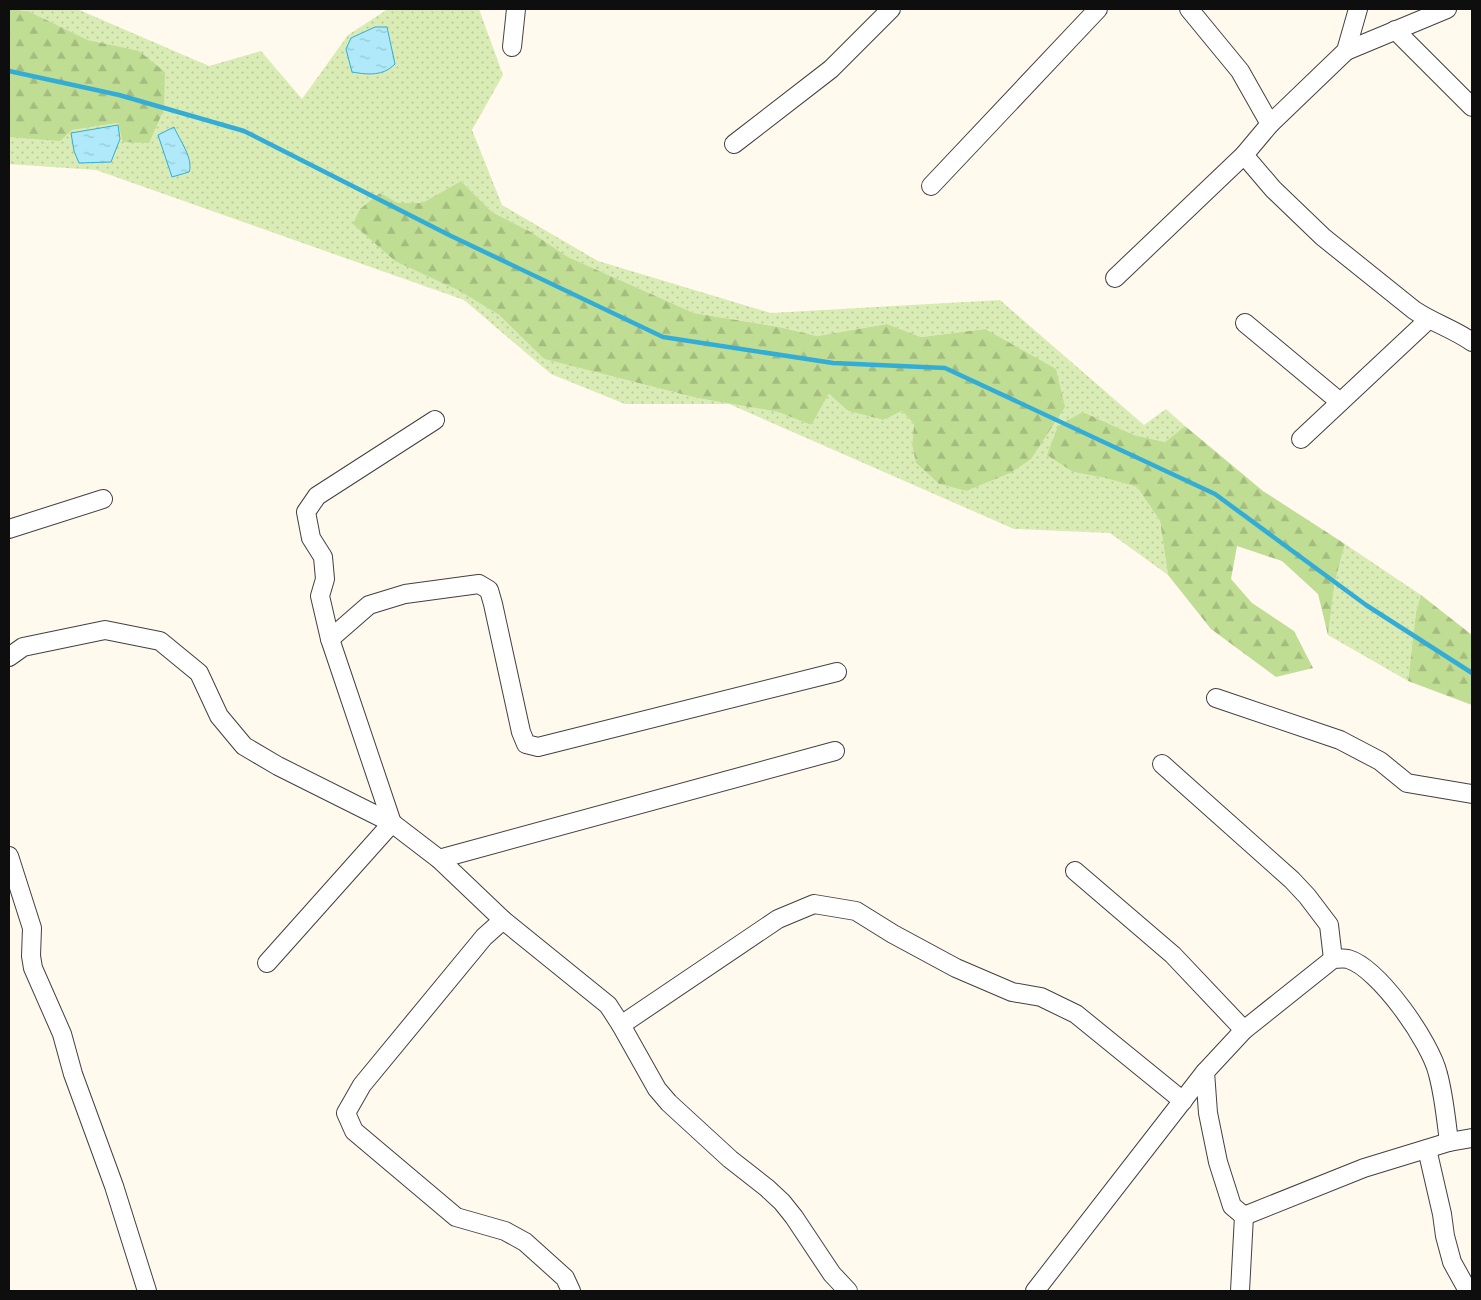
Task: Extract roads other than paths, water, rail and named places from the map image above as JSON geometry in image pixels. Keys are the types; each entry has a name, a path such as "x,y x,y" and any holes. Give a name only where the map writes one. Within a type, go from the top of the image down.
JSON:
{"street":[{"path":"512,46 516,9"},
{"path":"734,144 831,69 891,9"},
{"path":"931,186 1098,9"},
{"path":"1189,9 1240,71 1270,124"},
{"path":"1346,51 1358,9"},
{"path":"1115,278 1244,156 1270,124 1346,51 1447,9"},
{"path":"1395,30 1472,107"},
{"path":"1244,156 1273,189 1323,237 1428,320 1461,334 1472,342"},
{"path":"1301,439 1428,320"},
{"path":"1245,323 1340,402"},
{"path":"392,823 330,639 320,596 325,579 323,557 311,538 306,512 317,496 435,420"},
{"path":"9,529 103,499"},
{"path":"330,639 369,605 405,594 478,584 489,590 521,732 526,744 538,747 837,672"},
{"path":"9,657 23,647 106,630 160,641 200,673 219,716 244,746 278,766 392,823 439,858 503,920 608,1005 658,1089 669,1103 730,1159 782,1202 832,1274 848,1291"},
{"path":"1216,698 1340,740 1380,761 1407,783 1472,794"},
{"path":"439,858 835,751"},
{"path":"1162,764 1292,880 1307,896 1329,925 1333,959"},
{"path":"266,963 392,823"},
{"path":"9,861 32,928 31,956 33,968 62,1034 73,1074 114,1186 147,1291"},
{"path":"1075,871 1173,955 1244,1030"},
{"path":"621,1025 778,919 814,904 856,911 893,934 956,968 1012,992 1041,997 1076,1014 1183,1101"},
{"path":"503,920 484,937 362,1085 346,1113 354,1131 456,1217 505,1231 525,1242 565,1278 571,1291"},
{"path":"1035,1291 1204,1072 1244,1030 1333,959 1347,959 1371,973 1389,992 1418,1030 1438,1072 1449,1142"},
{"path":"1204,1072 1208,1113 1218,1162 1232,1206 1244,1216"},
{"path":"1244,1216 1364,1168 1449,1142 1472,1138"},
{"path":"1427,1149 1452,1262 1468,1291"},
{"path":"1240,1291 1244,1216"}],"water":[{"path":"375,27 387,27 395,64 381,73 364,74 352,72 346,49 351,38"},
{"path":"118,125 120,139 111,162 79,163 74,151 71,133"},
{"path":"174,127 188,155 190,167 189,172 172,177 158,135"}],"waterway":[{"path":"9,71 119,95 244,131 449,235 663,337 833,363 945,368 1215,494 1366,605 1472,673"}]}
